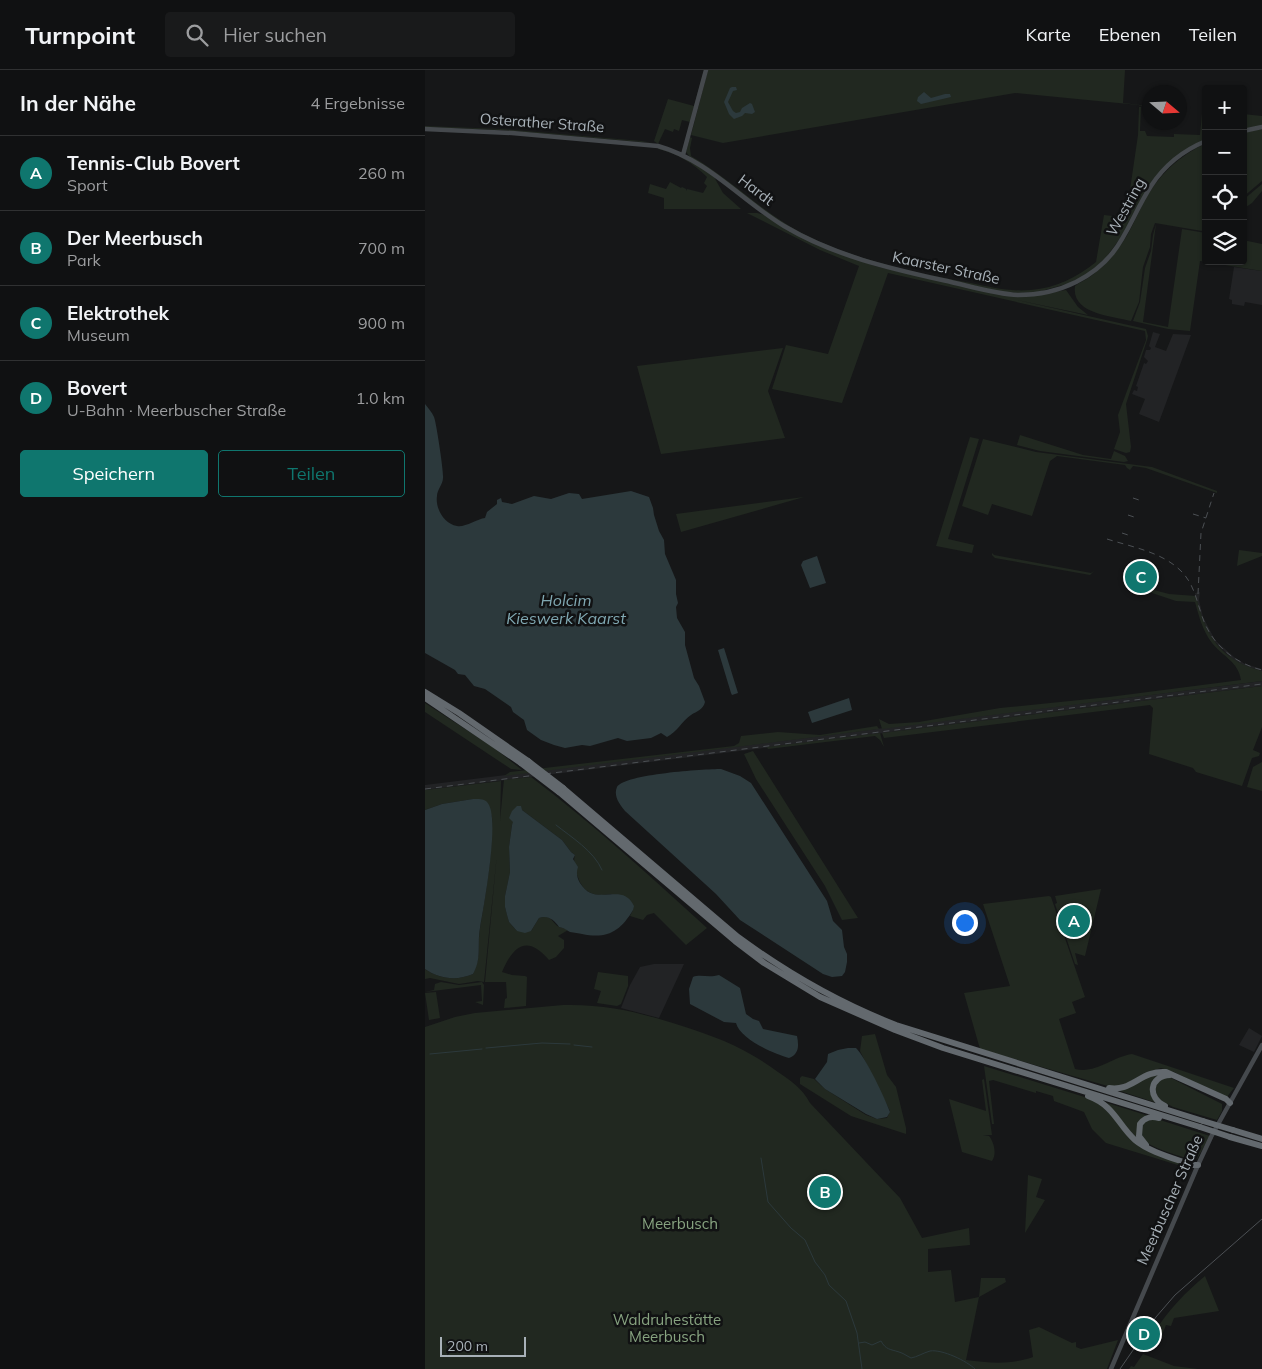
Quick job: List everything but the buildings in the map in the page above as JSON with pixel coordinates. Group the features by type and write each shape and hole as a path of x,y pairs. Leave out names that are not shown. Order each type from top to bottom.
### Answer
{"highway":[{"path":"425,692 466,717 561,790 738,937 767,959 809,984 859,1010 896,1025 1184,1115 1201,1124"},
{"path":"425,698 524,762"},
{"path":"561,790 735,941 764,963 845,1009 943,1048 1179,1121 1201,1124 1231,1133 1262,1139"},
{"path":"1079,1082 1119,1089 1157,1071 1166,1072 1226,1099 1230,1104"},
{"path":"1184,1115 1179,1110 1160,1104 1153,1096 1154,1083 1161,1076 1169,1075 1175,1077 1222,1102 1230,1104"},
{"path":"1067,1086 1076,1092 1091,1097 1111,1110 1131,1136 1139,1143 1190,1164 1198,1165"},
{"path":"1179,1121 1146,1118 1139,1127 1139,1136 1149,1147 1198,1165"},
{"path":"1231,1133 1262,1146"}],"main road":[{"path":"683,155 706,70"},
{"path":"1247,130 1262,127"},
{"name":"Osterather Straße","path":"425,129 506,132 658,146"},
{"name":"Westring","path":"1069,286 1093,272 1117,248 1129,230 1147,192 1166,167 1185,152 1202,143"},
{"name":"Hardt","path":"658,146 683,155 711,172 775,220 821,245"},
{"name":"Kaarster Straße","path":"821,245 850,257 883,267 1002,293 1033,294 1054,291 1069,286"},
{"name":"Meerbuscher Straße","path":"1111,1369 1198,1165 1262,1045"}],"shaded area":[{"path":"1234,267 1262,271 1262,305 1245,302 1244,306 1232,304 1232,300 1229,299"},
{"path":"1153,332 1160,334 1155,347 1166,351 1173,334 1191,335 1159,422 1139,414 1145,399 1132,394 1134,390 1137,391 1138,387 1136,386 1144,363 1146,364 1148,361 1144,357 1146,350 1151,348 1149,346"},
{"path":"1200,592 1199,600 1203,617 1215,640 1234,657 1245,664 1262,669 1262,671 1245,666 1232,659 1212,639 1199,611 1195,593"},
{"path":"1262,681 1262,686 425,790 425,785"},
{"path":"654,964 684,964 659,1018 621,1008 630,985 640,967"},
{"path":"1249,1028 1262,1036 1254,1052 1239,1045"}],"green space":[{"path":"704,70 684,149 682,150 685,145 690,122 682,120 679,131 674,129 673,132 665,129 658,144 654,141 668,99 694,106"},
{"path":"708,70 1125,70 1123,103 1142,105 1015,93 723,143 691,135"},
{"path":"1139,107 1141,107 1140,131 1145,131 1147,136 1174,137 1174,134 1200,135 1202,113 1202,142 1160,172 1127,229 1105,259 1087,274 1070,283 1038,292 1002,292 914,271 993,288 1016,290 1049,287 1074,277 1096,262 1104,215 1130,218 1126,217 1138,135"},
{"path":"1247,114 1262,116 1262,126 1247,128"},
{"path":"425,126 501,129 653,143 501,130"},
{"path":"1262,129 1262,181 1247,194 1247,175 1247,131"},
{"path":"690,137 692,138 691,156 719,174 758,205 800,232 862,258 883,264 865,260 813,240 775,219 711,170 689,156 686,152"},
{"path":"1202,145 1202,231 1155,223 1143,267 1139,302 1131,321 1094,312 1079,303 1075,295 1075,286 1107,262 1127,236 1156,183 1178,160"},
{"path":"658,148 680,155 713,175 723,193 741,209 664,209 664,198 648,193 650,184 666,189 670,182 686,189 686,191 687,189 703,193 707,186 704,183 707,177 685,160"},
{"path":"1262,184 1262,191 1247,206 1247,197"},
{"path":"747,213 765,215 820,246 875,266 992,293 1028,296 1066,290 1078,307 1088,315 1008,298 1146,329 1147,340 1126,404 1130,452 1126,453 1114,449 1120,432 1118,415 1146,340 1145,331 888,273 842,403 772,389 786,345 828,354 859,266 820,250"},
{"path":"1156,224 1143,322 1168,327 1182,229 1202,232 1202,261 1200,261 1190,331 1168,329 1133,321 1140,302 1145,268 1151,251"},
{"path":"1247,241 1262,244 1262,271 1225,265 1247,265"},
{"path":"783,348 768,391 785,438 661,454 637,366"},
{"path":"1020,435 1083,455 1111,459 1114,451 1125,456 1128,461 1040,451 1017,445"},
{"path":"970,437 979,439 948,539 974,545 972,553 936,546"},
{"path":"983,439 1036,452 1152,467 1217,491 1217,493 1146,468 1133,466 1130,470 1125,465 1057,456 1050,461 1032,516 992,504 988,515 962,506"},
{"path":"804,497 681,532 676,514"},
{"path":"1239,550 1262,553 1262,556 1237,566"},
{"path":"992,553 994,555 1091,573 1094,571 1090,575 995,558"},
{"path":"1139,586 1169,594 1196,596 1205,623 1217,644 1235,660 1262,671 1262,681 882,729 879,719 889,724 919,722 1000,708 1109,697 1241,680 1237,668 1216,648 1209,638 1195,602 1176,601 1140,589"},
{"path":"1262,686 1262,727 1253,750 1260,753 1259,756 1252,758 1242,786 1196,772 1193,768 1149,754 1153,708 1150,705 884,738 882,733"},
{"path":"425,703 493,747 522,770 511,769 425,712"},
{"path":"877,726 879,729 504,776 510,772 734,746 739,743 741,736 778,732 820,735"},
{"path":"880,733 884,747 875,736 768,749 767,747"},
{"path":"753,751 858,918 842,920 825,886 756,779 744,754"},
{"path":"1262,762 1262,791 1247,787 1253,767"},
{"path":"531,777 598,831 707,928 686,945 654,913 647,915 643,920 630,916 633,910 611,894 592,894 584,888 578,878 574,863 575,855 562,840 522,810 512,820 514,822 509,847 510,872 505,896 505,907 509,922 517,931 531,931 539,918 546,917 559,927 568,930 558,936 564,940 564,948 556,957 549,960 534,947 527,946 521,946 511,956 502,972 527,977 526,1006 504,1008 505,999 507,998 506,982 485,982 504,780"},
{"path":"501,781 500,824 484,982 459,984 430,978 425,979 425,969 442,977 461,978 473,974 476,967 489,872 492,816 473,799 442,804 425,810 425,790"},
{"path":"1101,889 1085,956 1075,953 1078,965 1075,964 1055,904 1057,903 1055,896"},
{"path":"1051,897 1085,997 1072,1002 1076,1013 1059,1019 1075,1069 1090,1069 1132,1054 1234,1088 1226,1098 1174,1072 1161,1068 1148,1072 1130,1083 1111,1087 980,1049 964,993 1010,986 983,904"},
{"path":"598,972 628,976 628,986 621,1004 617,1006 597,1003 601,991 594,989"},
{"path":"441,982 459,985 482,982 484,985 483,1005 475,1002 482,1001 481,985 425,992 434,990 435,984"},
{"path":"436,992 440,1018 429,1020 425,993"},
{"name":"Meerbusch","path":"563,1005 608,1007 664,1020 719,1039 766,1063 800,1089 810,1103 900,1198 922,1238 969,1228 970,1245 928,1249 928,1272 951,1270 955,1302 979,1297 966,1360 1008,1362 1033,1357 1029,1330 1039,1327 1072,1343 1076,1342 1076,1347 1081,1349 1118,1340 1107,1369 425,1369 425,1027 455,1017 475,1013"},
{"path":"875,1034 887,1075 896,1087 906,1134 851,1116 800,1084 802,1076 814,1079 825,1089 866,1115 877,1119 887,1118 890,1111 860,1051 862,1036"},
{"path":"984,1066 1091,1099 1102,1105 1129,1136 1190,1167 1188,1177 1185,1169 1181,1166 1106,1143 1092,1129 1084,1112 1054,1101 1053,1096 993,1080 989,1081 994,1124 992,1124"},
{"path":"1163,1072 1155,1080 1157,1103 1117,1090 1143,1078"},
{"path":"1169,1077 1222,1104 1222,1111 1217,1120 1173,1107 1158,1099 1155,1088 1159,1080"},
{"path":"984,1079 992,1135 983,1135 989,1136 992,1141 995,1152 992,1161 962,1152 949,1099 986,1111 982,1080"},
{"path":"1101,1101 1149,1116 1142,1119 1140,1141"},
{"path":"1157,1119 1210,1136 1197,1159 1170,1153 1154,1147 1145,1141 1140,1130 1145,1121"},
{"path":"1028,1175 1042,1179 1036,1197 1045,1200 1025,1233"},
{"path":"1205,1276 1219,1311 1174,1318 1171,1326 1166,1325 1162,1335 1167,1338 1157,1333 1156,1330 1172,1308"},
{"path":"981,1278 1005,1278 1006,1282 979,1297"},
{"path":"1143,1354 1174,1366 1198,1369 1129,1369 1131,1366 1134,1367"}],"water":[{"path":"732,87 736,87 737,90 733,91 728,102 733,111 736,113 740,112 742,108 750,103 755,112 752,114 745,113 734,119 729,114 724,102"},
{"path":"924,92 931,98 945,94 950,94 951,97 921,104 917,101 918,97"},
{"name":"Holcim Kieswerk Kaarst","path":"425,404 434,417 440,447 443,480 437,494 437,505 444,519 452,525 463,526 485,518 487,512 501,498 502,502 512,504 534,496 551,499 569,493 579,494 582,499 631,491 649,497 659,531 664,540 665,554 676,580 677,618 685,632 685,645 694,678 705,702 701,709 688,717 671,735 667,737 661,733 651,738 627,741 618,738 590,746 582,745 565,748 554,745 541,740 527,730 524,720 513,712 511,707 485,689 474,686 465,675 458,674 455,670 425,653"},
{"path":"817,556 826,583 810,588 801,565 803,561"},
{"path":"724,648 738,693 732,695 718,650"},
{"path":"849,698 852,710 812,723 808,712"},
{"path":"721,769 740,776 751,783 827,901 833,921 842,930 844,947 847,954 845,972 842,976 832,977 823,974 740,920 716,894 625,811 616,797 617,787 623,782 634,779 666,773"},
{"path":"473,799 486,801 492,815 492,846 479,934 478,957 473,974 461,978 448,978 436,975 425,969 425,810 442,804"},
{"path":"517,806 521,806 522,810 562,840 575,855 573,859 578,867 578,877 586,890 593,894 623,895 629,899 634,906 633,910 618,929 599,935 582,934 570,932 559,927 551,919 542,917 539,918 531,931 525,933 517,931 509,922 505,907 505,896 510,872 509,847 513,822 509,818"},
{"path":"719,975 740,988 746,1014 759,1021 763,1029 797,1036 798,1046 795,1054 789,1058 775,1053 744,1035 736,1023 724,1022 690,1004 689,989 693,977"},
{"path":"848,1048 856,1048 870,1069 890,1112 887,1117 877,1119 866,1114 825,1089 815,1079 827,1062 828,1054"}],"waterway":[{"path":"556,825 588,851 602,870"},
{"path":"486,1048 542,1043 570,1044"},
{"path":"574,1045 592,1047"},
{"path":"430,1054 482,1049"},
{"path":"761,1158 768,1202 791,1228 805,1240 815,1262 825,1275 829,1285 846,1301 857,1333 862,1369"},
{"path":"859,1343 865,1342 872,1345 881,1341 887,1348 911,1358 930,1351 941,1352 960,1359 975,1369"}],"tram line":[{"path":"1120,1369 1156,1317 1175,1295 1262,1219"}],"railway":[{"path":"1198,594 1201,533 1214,493"},
{"path":"1133,498 1139,500"},
{"path":"1193,514 1206,518"},
{"path":"1128,515 1134,517"},
{"path":"1122,533 1128,535"},
{"path":"1107,539 1146,551 1173,564 1189,581 1206,626 1218,644 1242,663 1262,670"},
{"path":"425,789 1262,684"}],"place":[{"name":"Elektrothek","path":"1141,577"},
{"name":"Tennis-Club Bovert","path":"1074,921"},
{"name":"Der Meerbusch","path":"825,1192"},
{"name":"Bovert","path":"1144,1334"}],"park label":[{"name":"Waldruhestätte Meerbusch","path":"667,1328"}]}
